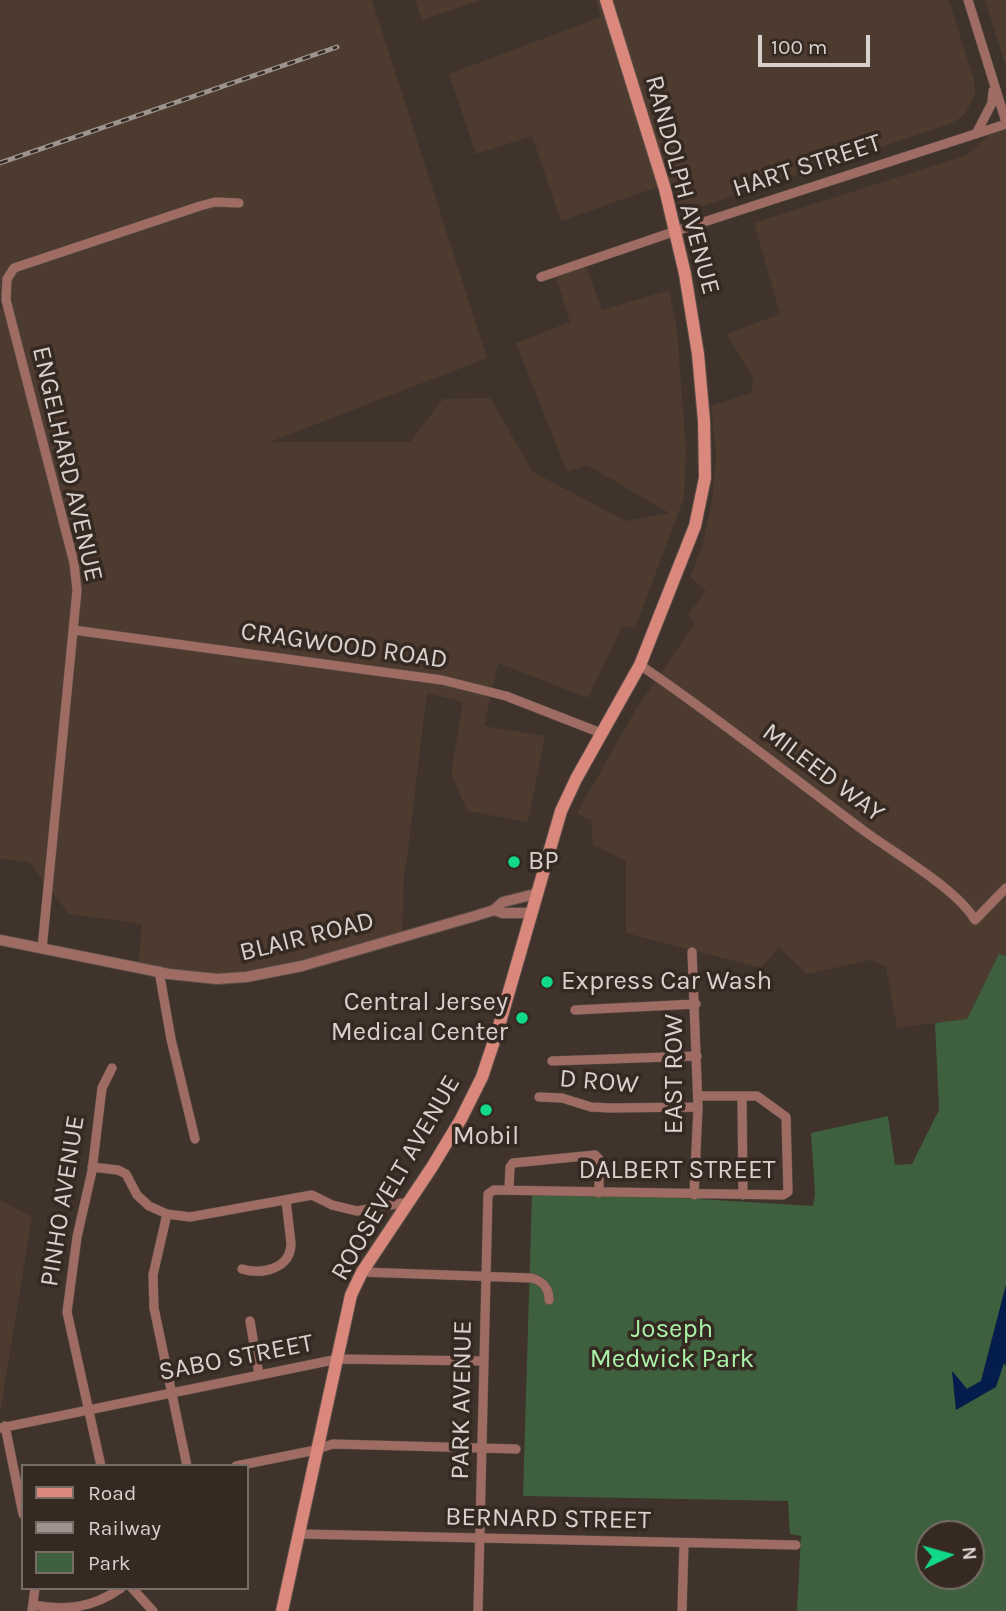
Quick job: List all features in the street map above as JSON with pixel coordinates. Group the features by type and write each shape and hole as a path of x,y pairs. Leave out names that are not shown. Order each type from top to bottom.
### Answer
{"main road":[{"name":"RANDOLPH AVENUE","path":"536,894 561,811 640,665 695,526 705,478 704,418 696,336 676,231 653,147 606,0"},
{"name":"ROOSEVELT AVENUE","path":"282,1611 351,1295 362,1272 461,1119 482,1077 536,894"}],"street":[{"path":"968,0 1006,123"},
{"path":"976,134 992,103 994,83"},
{"name":"HART STREET","path":"541,277 1006,123"},
{"name":"ENGELHARD AVENUE","path":"42,949 77,590 74,563 6,300 7,279 14,268 177,213 215,202 239,203"},
{"name":"CRAGWOOD ROAD","path":"73,630 442,680 506,696 601,733"},
{"name":"MILEED WAY","path":"640,665 947,889 967,907 975,920 1006,888"},
{"name":"BLAIR ROAD","path":"0,940 188,977 217,979 274,973 495,910 503,902 536,894"},
{"path":"495,910 503,913 530,913"},
{"name":"EAST ROW","path":"692,952 698,1096 694,1195"},
{"path":"159,971 171,1039 195,1139"},
{"path":"575,1010 696,1004"},
{"path":"552,1061 697,1056"},
{"name":"PINHO AVENUE","path":"101,1464 67,1304 77,1237 92,1167 102,1088 112,1068"},
{"path":"698,1096 743,1096 743,1195"},
{"name":"DALBERT STREET","path":"491,1191 783,1195 788,1192 786,1117 757,1096 743,1096"},
{"name":"D ROW","path":"539,1097 562,1098 600,1108 698,1107"},
{"path":"509,1190 510,1167 513,1163 595,1154 599,1159 599,1193"},
{"path":"92,1167 118,1170 126,1174 143,1201 167,1214 200,1216 312,1195 332,1205 357,1211 402,1203 407,1205"},
{"name":"PARK AVENUE","path":"478,1611 485,1276 488,1197 491,1191"},
{"path":"242,1269 254,1273 270,1270 287,1258 291,1243 286,1200"},
{"path":"167,1214 153,1275 154,1308 187,1464"},
{"path":"362,1272 539,1280 549,1291 549,1300"},
{"path":"250,1321 259,1374"},
{"name":"SABO STREET","path":"3,1427 338,1359 484,1361"},
{"path":"3,1427 21,1505"},
{"path":"245,1464 333,1444 516,1449"},
{"name":"BERNARD STREET","path":"300,1534 796,1545"},
{"path":"682,1611 684,1543"},
{"path":"36,1590 33,1608 88,1607 118,1590"},
{"path":"134,1590 153,1611"}],"shaded area":[{"path":"0,0 372,0 487,358 270,442 410,442 443,399 490,398 533,472 626,521 669,513 587,465 567,472 516,343 570,322 556,277 586,266 602,310 669,290 677,330 686,450 684,498 635,628 622,626 588,698 498,663 484,726 545,736 528,822 467,811 451,772 463,702 427,693 404,871 402,938 231,979 138,967 142,924 69,914 29,862 0,859 0,309 5,309 0,296"},
{"path":"415,0 481,0 422,20"},
{"path":"596,0 949,0 974,80 975,95 965,114 953,123 682,213 672,182 561,221 532,136 476,154 449,74 601,17"},
{"path":"985,0 1006,0 1006,67"},
{"path":"1006,108 1006,956 999,955 967,1019 897,1028 886,967 871,960 807,974 779,947 761,968 626,933 626,861 593,845 591,820 577,813 635,711 695,623 688,615 706,591 690,577 702,547 712,501 716,456 711,406 751,393 754,380 727,334 780,314 754,223 967,155 998,127"},
{"path":"0,1200 32,1217 0,1413"}],"green space":[{"name":"Joseph Medwick Park","path":"999,954 1006,956 1006,1285 981,1381 967,1389 953,1372 956,1409 1005,1361 1006,1611 797,1611 801,1536 790,1534 788,1501 523,1496 532,1193 599,1193 813,1206 815,1194 811,1133 888,1116 895,1165 912,1164 939,1110 935,1023 967,1019"}],"water":[{"path":"1006,1285 1006,1366 1004,1363 996,1387 956,1410 952,1371 967,1389 981,1381"}],"railway":[{"path":"0,163 337,47"}],"place":[{"name":"BP","path":"514,862"},
{"name":"Express Car Wash","path":"547,982"},
{"name":"Central Jersey Medical Center","path":"522,1018"},
{"name":"Mobil","path":"486,1110"}]}
